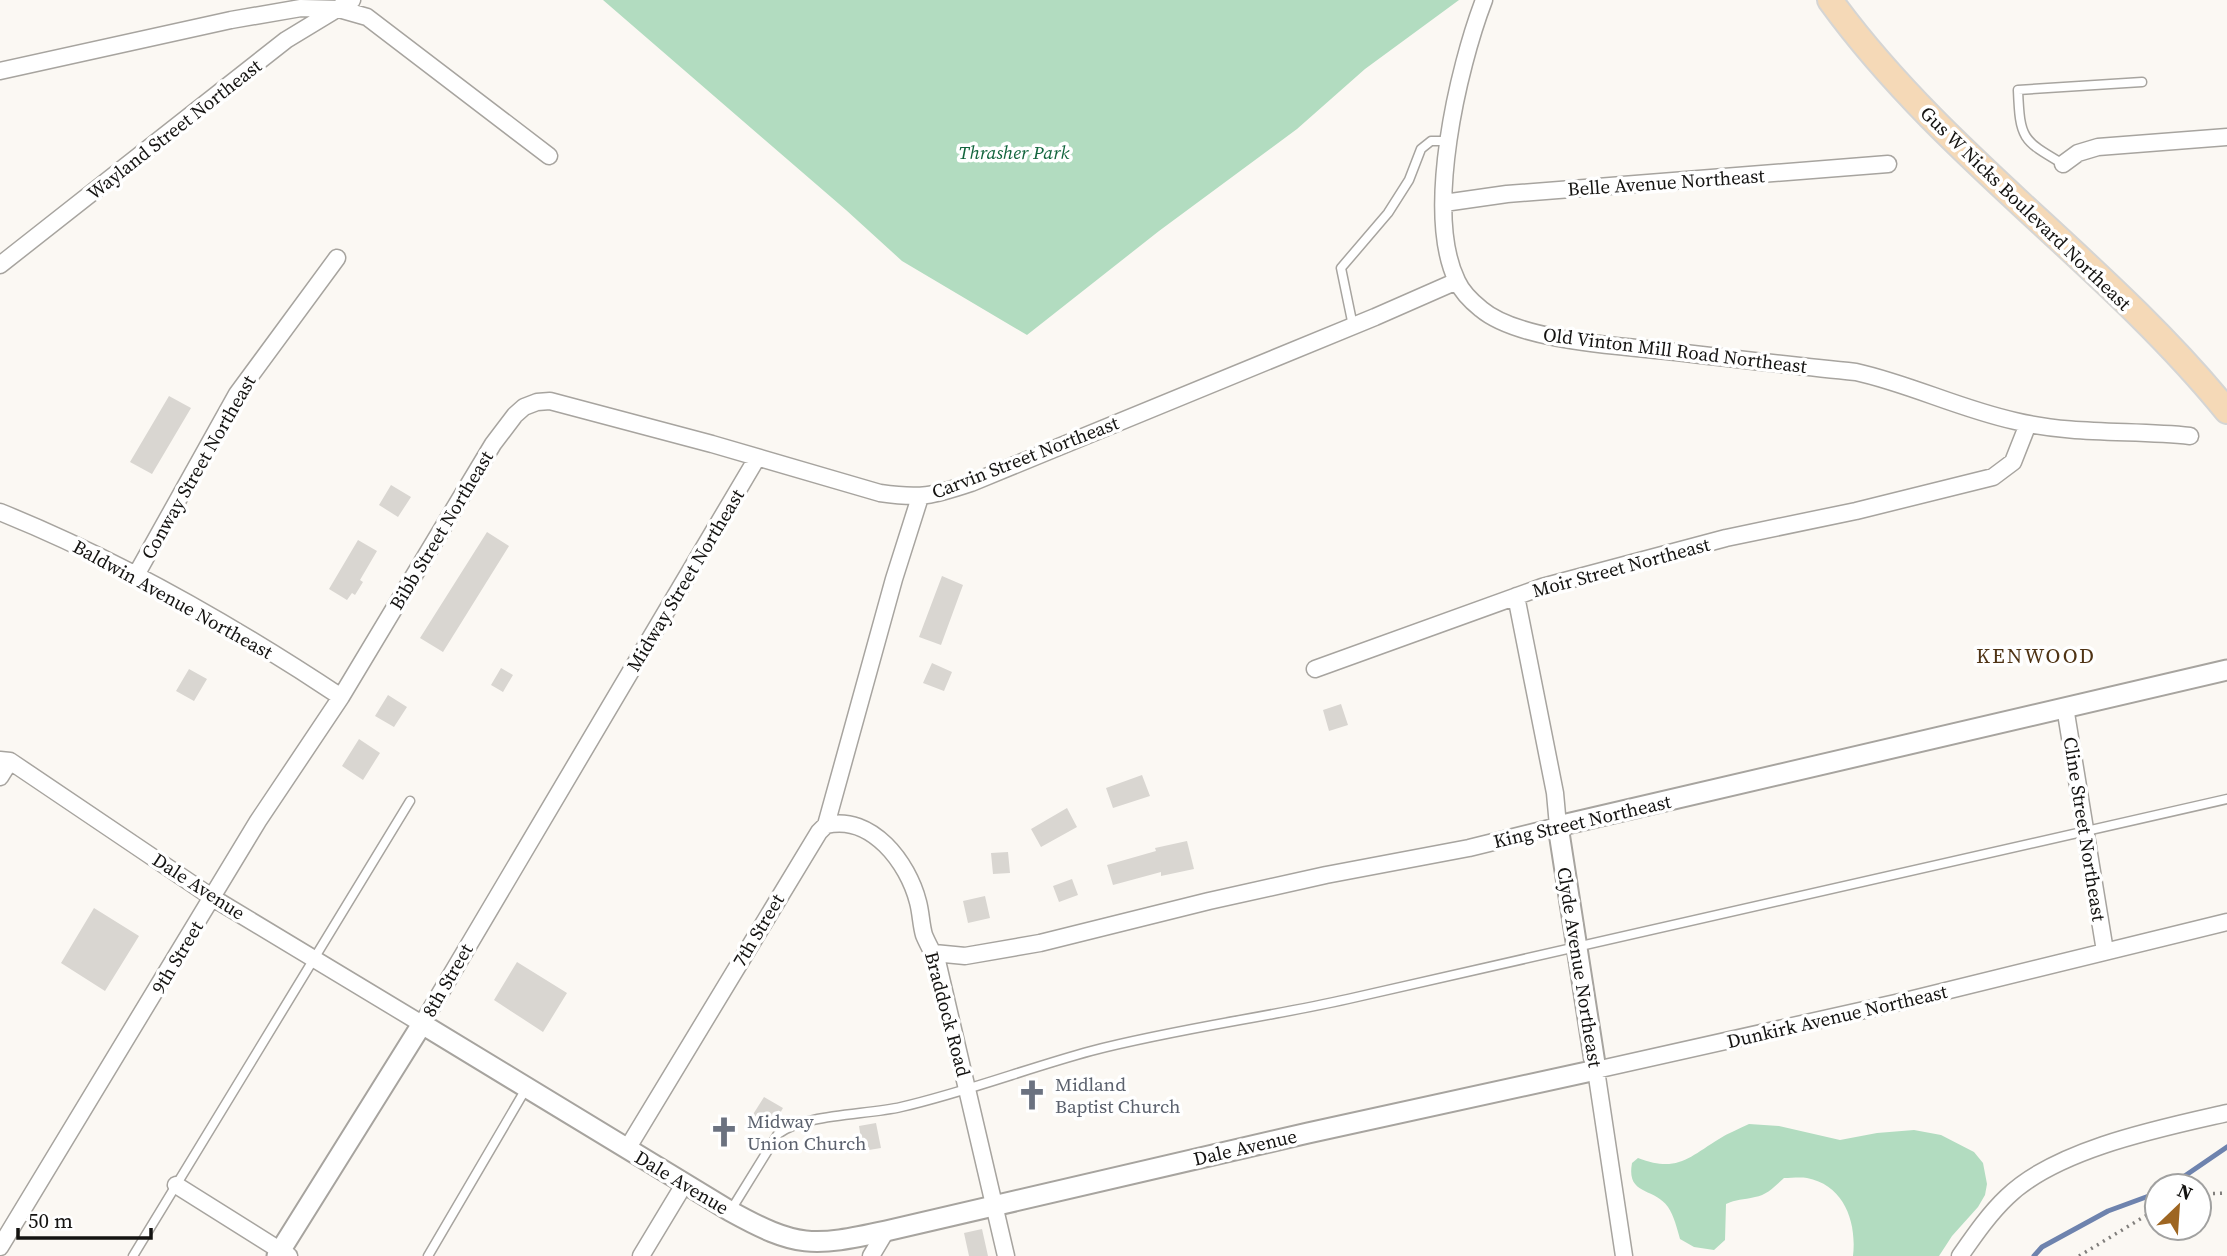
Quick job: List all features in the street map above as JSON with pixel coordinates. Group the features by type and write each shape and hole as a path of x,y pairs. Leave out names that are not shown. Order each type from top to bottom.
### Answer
{"main road":[{"name":"Gus W Nicks Boulevard Northeast","path":"1830,0 1874,55 1927,113 2184,361 2227,411"}],"street":[{"name":"Old Vinton Mill Road Northeast","path":"1484,0 1462,71 1449,141 1444,203 1447,240 1457,281 1467,297 1483,311 1495,318 1547,335 1856,372 2028,424 2067,430 2152,432 2190,436"},
{"path":"0,71 231,20 301,8 346,4 367,17 549,156"},
{"name":"Wayland Street Northeast","path":"0,265 286,40 346,4"},
{"path":"2063,164 2078,153 2098,147 2227,137"},
{"name":"Belle Avenue Northeast","path":"1444,203 1507,194 1888,164"},
{"name":"Conway Street Northeast","path":"136,575 237,394 337,258"},
{"name":"Carvin Street Northeast","path":"537,401 550,401 880,493 932,496 971,483 1457,281"},
{"name":"Bibb Street Northeast","path":"357,668 493,444 515,415 537,401"},
{"name":"Moir Street Northeast","path":"1315,669 1542,587 1658,555 1993,477 2013,463 2028,424"},
{"name":"Midway Street Northeast","path":"613,702 757,458"},
{"name":"7th Street","path":"627,1149 785,886 826,825 919,497"},
{"name":"Baldwin Avenue Northeast","path":"0,512 40,528 136,575 293,665 341,697"},
{"name":"Clyde Avenue Northeast","path":"1516,597 1555,793 1624,1256"},
{"name":"9th Street","path":"0,1247 258,821 341,697 357,668"},
{"name":"King Street Northeast","path":"934,953 965,956 1040,943 1326,875 1469,848 2227,670"},
{"name":"8th Street","path":"282,1254 613,702"},
{"name":"Cline Street Northeast","path":"2065,707 2105,951"},
{"path":"0,777 5,761"},
{"name":"Dale Avenue","path":"5,761 213,898 730,1211 767,1231 789,1239 811,1243 834,1242 1446,1104"},
{"name":"Braddock Road","path":"826,825 853,825 868,831 896,857 918,901 925,936 934,953 968,1088 1006,1256"},
{"name":"Dunkirk Avenue Northeast","path":"1446,1104 1909,1000 2227,922"},
{"path":"1960,1256 2008,1196 2031,1179 2062,1162 2150,1131 2227,1113"},
{"path":"641,1256 685,1183"},
{"path":"176,1185 282,1254"},
{"path":"871,1256 886,1231"}],"lane":[{"path":"2063,164 2033,146 2019,126 2018,90 2141,82"},
{"path":"1353,326 1341,268 1388,213 1409,180 1421,149 1431,141 1449,141"},
{"path":"730,1211 772,1142 788,1126 802,1121 871,1113 968,1088 1091,1051 1348,999 2227,799"},
{"path":"133,1256 410,802"},
{"path":"428,1256 527,1087"}],"path":[{"path":"2079,1256 2143,1217"}],"green space":[{"name":"Thrasher Park","path":"603,0 1459,0 1365,69 1297,129 1159,231 1027,335 902,261"},
{"path":"1749,1124 1779,1126 1840,1140 1914,1130 1941,1135 1974,1152 1983,1163 1987,1184 1985,1195 1939,1256 1853,1256 1853,1230 1839,1197 1820,1182 1807,1178 1784,1178 1763,1194 1726,1204 1725,1240 1714,1250 1694,1247 1680,1239 1668,1207 1633,1181 1632,1163 1638,1158 1663,1164 1682,1161"}],"building":[{"path":"169,396 191,408 152,474 130,462"},
{"path":"391,485 411,497 398,517 379,505"},
{"path":"487,532 509,546 443,652 420,638"},
{"path":"358,540 377,551 360,580 363,582 355,595 352,593 347,600 329,589"},
{"path":"942,576 963,585 941,645 919,637"},
{"path":"932,663 952,672 944,691 923,683"},
{"path":"501,668 513,675 503,692 491,685"},
{"path":"189,669 207,679 194,701 176,691"},
{"path":"388,695 407,707 394,727 375,716"},
{"path":"1341,704 1348,725 1329,731 1323,710"},
{"path":"359,739 380,753 363,780 342,766"},
{"path":"1142,775 1150,796 1113,808 1106,788"},
{"path":"1067,808 1077,827 1041,847 1031,829"},
{"path":"1187,841 1194,869 1161,876 1161,872 1113,885 1107,865 1156,851 1155,848"},
{"path":"1008,852 1010,873 993,874 991,853"},
{"path":"1072,879 1078,895 1059,902 1053,886"},
{"path":"985,896 990,918 968,923 963,901"},
{"path":"94,908 139,936 105,991 61,963"},
{"path":"517,962 567,993 543,1032 494,1000"},
{"path":"764,1097 783,1108 772,1127 752,1116"},
{"path":"876,1123 881,1148 863,1151 859,1126"},
{"path":"982,1229 988,1256 969,1256 964,1233"}],"waterway":[{"path":"2190,1172 2227,1147"},
{"path":"2034,1256 2042,1247 2108,1211 2143,1198"}],"place":[{"name":"Midland Baptist Church","path":"1032,1095"},
{"name":"Midway Union Church","path":"724,1132"}],"district":[{"name":"KENWOOD","path":"2036,656"}]}
